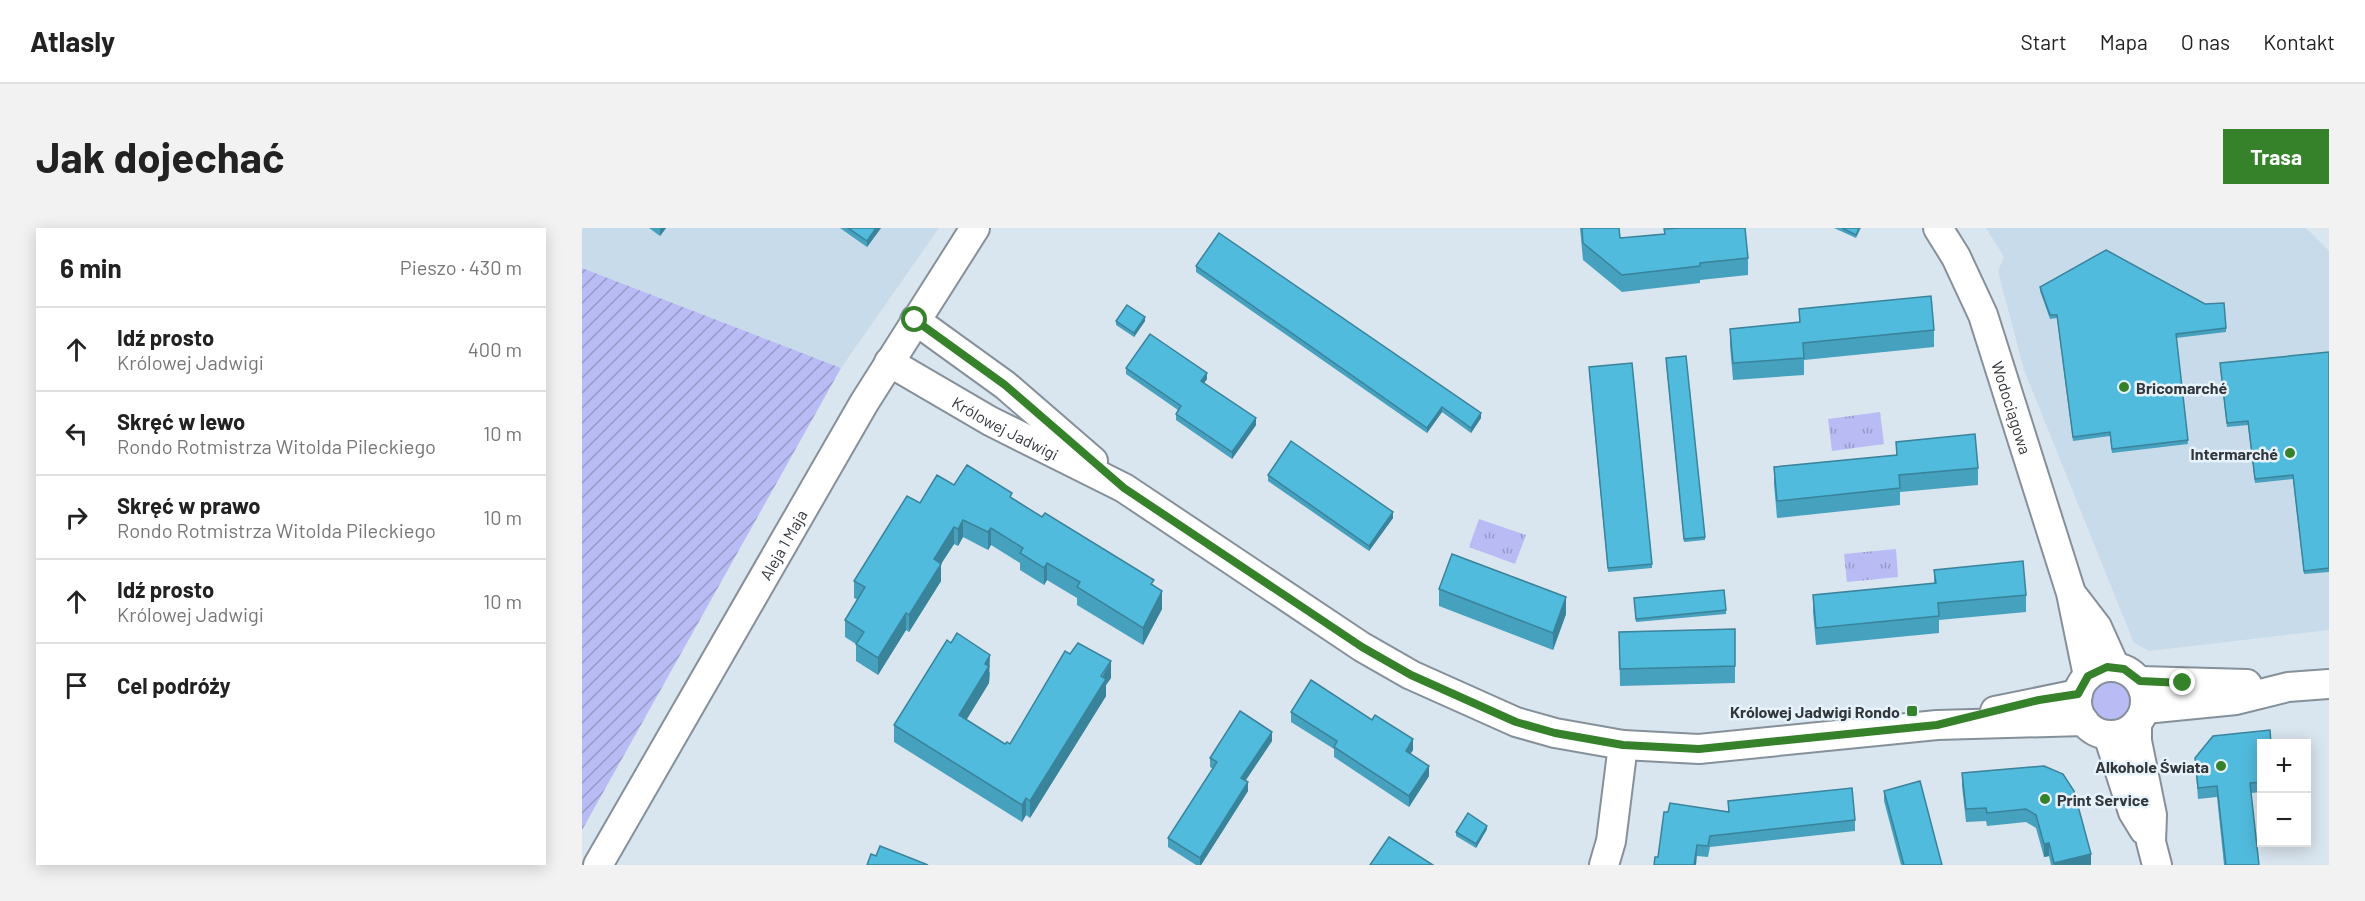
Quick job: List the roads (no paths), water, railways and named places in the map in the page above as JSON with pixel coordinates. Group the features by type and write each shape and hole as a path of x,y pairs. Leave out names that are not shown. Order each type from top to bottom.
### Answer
{"street":[{"name":"Aleja 1 Maja","path":"598,865 889,362 975,228"},
{"name":"Wodociągowa","path":"1938,228 1956,257 1983,315 2071,593 2083,685"},
{"name":"Królowej Jadwigi","path":"915,320 1005,385 1124,488 1362,647 1411,675 1516,722 1555,733 1623,745 1663,749 1722,748 1937,725 2096,728"},
{"name":"Królowej Jadwigi","path":"889,362 990,421 1124,488"},
{"name":"Wodociągowa","path":"2071,593 2097,627 2115,667"},
{"path":"2154,853 2096,728 2077,704 2083,685 2100,669 2115,667 2124,669 2140,681 2288,687 2329,684"},
{"path":"2140,681 2146,699 2137,741 2152,815 2154,853"},
{"name":"Królowej Jadwigi","path":"1937,725 2039,700 2083,685"},
{"path":"2096,728 2129,730 2141,716 2236,700 2288,687"},
{"path":"1604,865 1611,841 1623,745"}],"place":[{"name":"Bricomarché","path":"2124,387"},
{"name":"Intermarché","path":"2290,453"},
{"name":"Królowej Jadwigi Rondo","path":"1912,711"},
{"name":"Alkohole Świata","path":"2221,766"},
{"name":"Print Service","path":"2045,799"}]}
